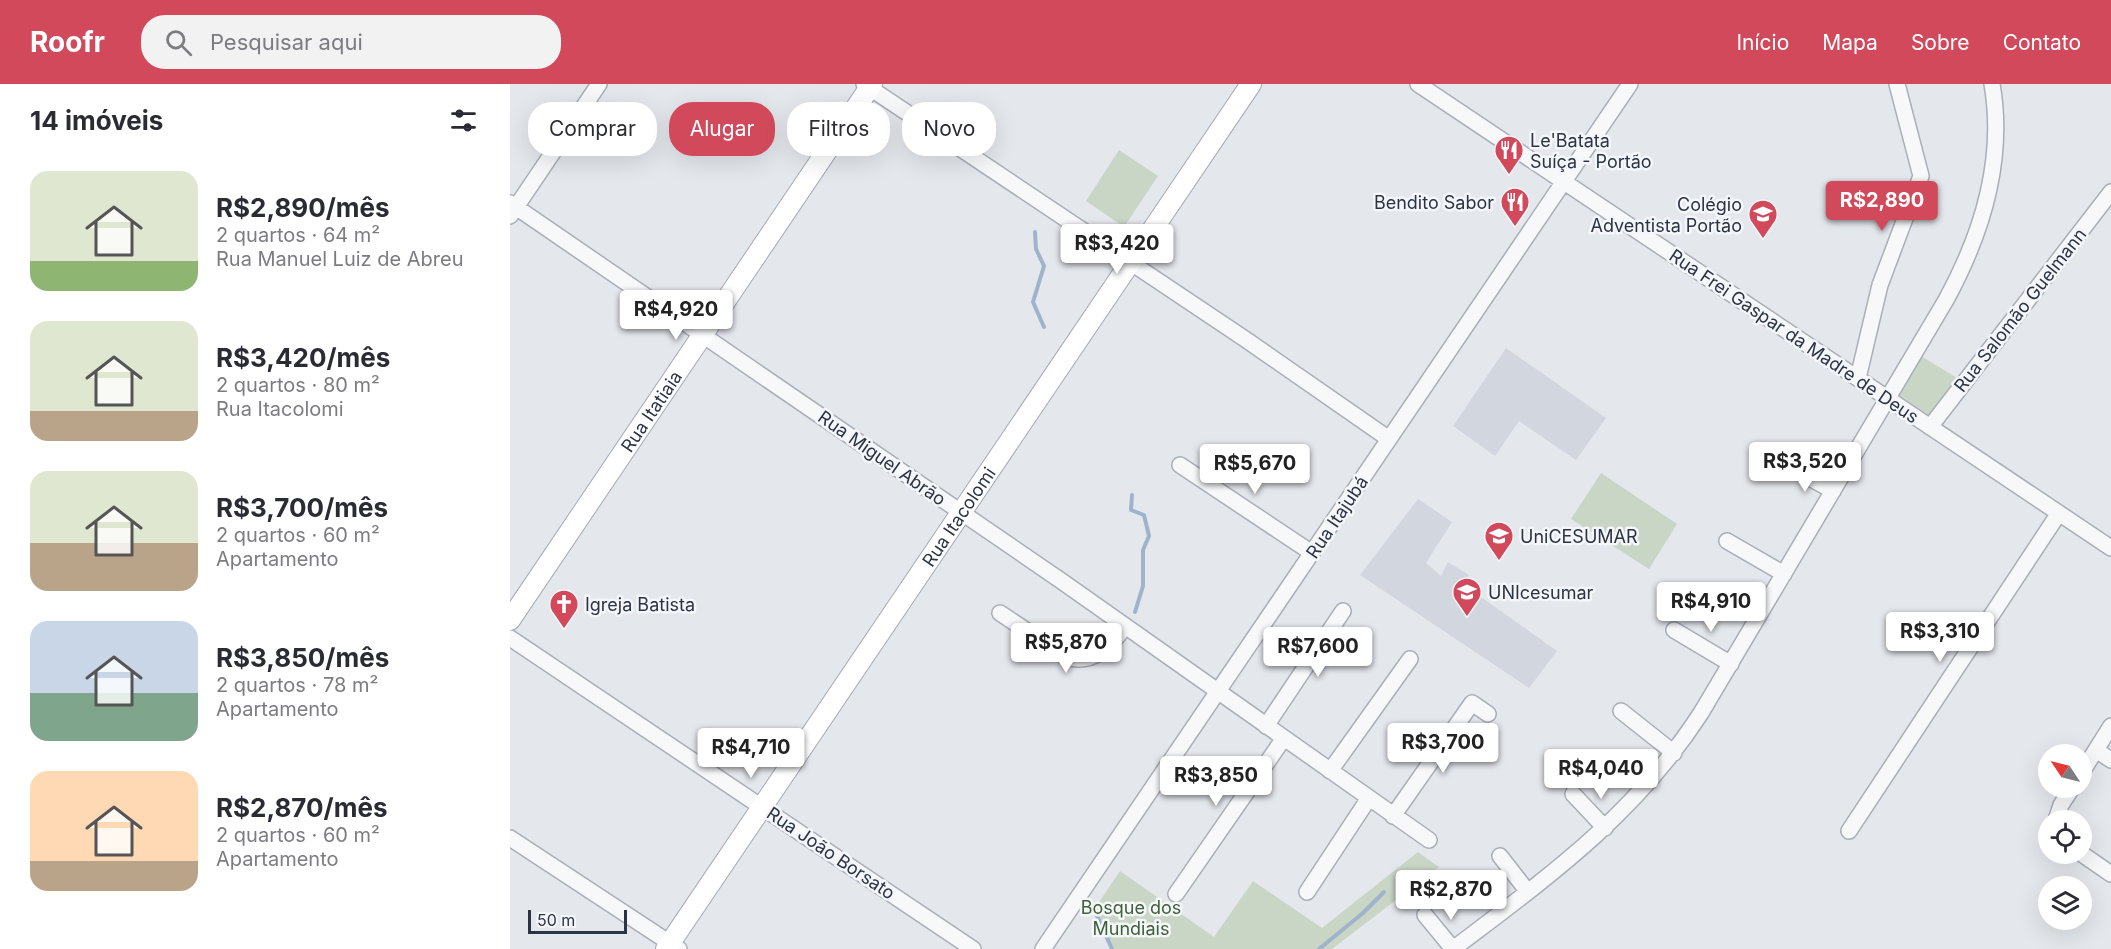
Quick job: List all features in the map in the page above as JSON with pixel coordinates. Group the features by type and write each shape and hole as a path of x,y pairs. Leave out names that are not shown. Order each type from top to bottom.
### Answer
{"main road":[{"name":"Rua Itacolomi","path":"672,947 762,807 1251,84"},
{"name":"Rua Itatiaia","path":"510,620 869,85"}],"street":[{"path":"512,209 599,84"},
{"name":"Rua Frei Gaspar da Madre de Deus","path":"1418,84 2111,548"},
{"name":"Rua Itajubá","path":"1043,949 1630,84"},
{"path":"1858,378 1880,285 1921,176 1897,84"},
{"path":"869,85 1389,439"},
{"path":"1425,915 1453,949 1528,892 1605,828 1646,788 1674,753 1731,664 1958,279 1977,234 1992,173 1997,88"},
{"name":"Rua Salomão Guelmann","path":"1930,427 2111,192"},
{"name":"Rua Miguel Abrão","path":"512,209 703,335 1125,626 1429,840"},
{"path":"1180,465 1312,553"},
{"path":"1792,468 1833,490"},
{"path":"1849,831 2059,513"},
{"path":"1727,541 1784,574"},
{"path":"1266,726 1343,611"},
{"path":"1000,613 1066,657 1075,660 1095,657 1116,640 1125,626"},
{"path":"1674,630 1731,664"},
{"name":"Rua João Borsato","path":"510,639 973,949"},
{"path":"1330,771 1410,659"},
{"path":"1393,816 1472,703 1488,714"},
{"path":"1621,711 1674,753"},
{"path":"2092,756 2111,726"},
{"path":"1176,894 1284,738"},
{"path":"2096,750 2111,760"},
{"path":"1573,794 1605,828"},
{"path":"1307,892 1369,798"},
{"path":"510,838 672,947"},
{"path":"1500,856 1528,892"},
{"path":"2092,861 2111,874"}],"shaded area":[{"path":"1506,348 1606,418 1576,460 1519,421 1495,456 1453,426"},
{"name":"UNIcesumar","path":"1418,499 1452,522 1426,563 1441,576 1448,562 1469,575 1464,585 1557,651 1529,688 1360,575"}],"green space":[{"path":"1119,150 1158,176 1124,227 1086,201"},
{"path":"1921,356 1957,378 1929,415 1899,395"},
{"path":"1601,473 1677,524 1649,569 1571,519"},
{"name":"Bosque dos Mundiais","path":"1418,852 1439,867 1332,949 1112,949 1093,911 1120,871 1214,937 1253,881 1322,928"}],"waterway":[{"path":"1035,232 1036,249 1044,266 1033,302 1044,327"},
{"path":"1132,495 1131,510 1144,515 1149,536 1143,550 1143,586 1135,612"},
{"path":"1319,949 1363,913 1384,892"},
{"path":"1093,907 1112,949"}],"place":[{"name":"Le'Batata Suíça - Portão","path":"1509,176"},
{"name":"Bendito Sabor","path":"1515,228"},
{"name":"Colégio Adventista Portão","path":"1763,240"},
{"name":"UniCESUMAR","path":"1499,562"},
{"name":"UNIcesumar","path":"1467,618"},
{"name":"Igreja Batista","path":"564,630"}]}
